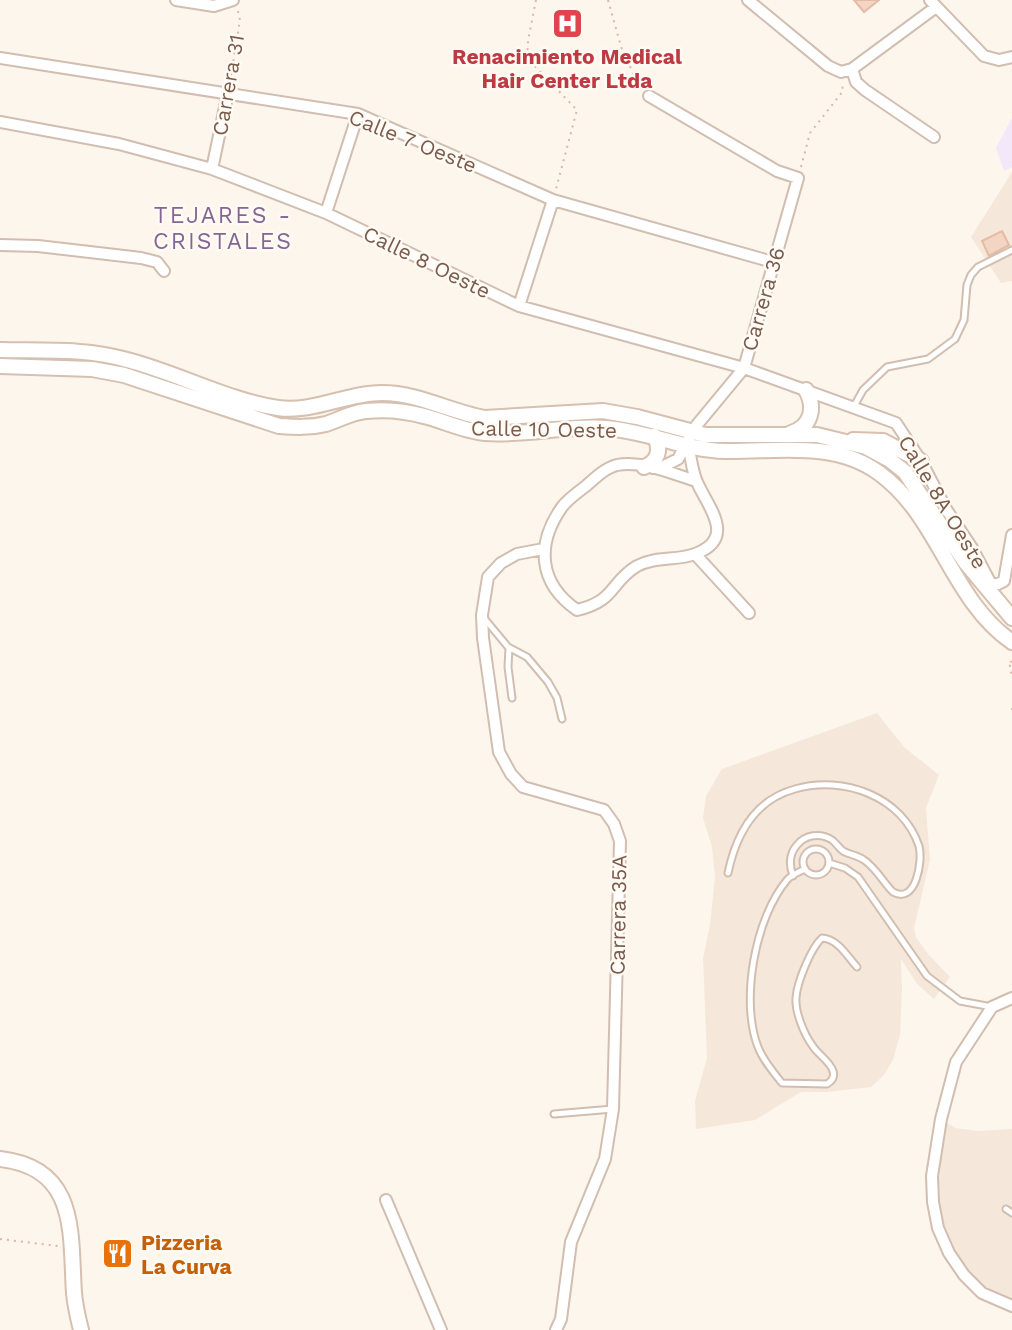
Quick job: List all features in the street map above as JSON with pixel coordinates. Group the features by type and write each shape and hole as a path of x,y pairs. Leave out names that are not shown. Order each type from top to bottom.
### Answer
{"main road":[{"name":"Calle 10 Oeste","path":"0,350 93,353 127,359 252,403 280,409 300,409 341,398 384,393 404,395 485,418 603,411 646,419 725,451 788,448 843,456 869,467 894,485 913,506 973,604 997,632 1012,642"},
{"name":"Calle 10 Oeste","path":"0,366 92,369 124,375 279,426 301,428 327,424 365,411 402,411 484,433 604,428 654,436 691,438 789,434 817,435 846,441 877,452 905,472 966,563 1012,618"},
{"path":"789,434 798,431 810,417 812,408 806,390"},
{"path":"644,467 657,457 659,446 654,436"},
{"path":"846,441 883,441 921,461"},
{"path":"0,1159 31,1167 47,1178 61,1196 72,1229 74,1295 81,1330"}],"street":[{"name":"Carrera 31","path":"176,0 214,6 235,5"},
{"path":"748,0 828,66 847,70 864,90 934,137"},
{"path":"847,70 933,4 984,56 999,60 1012,57"},
{"name":"Calle 7 Oeste","path":"0,58 358,114 553,200 774,262"},
{"name":"Carrera 31","path":"212,169 228,93"},
{"path":"649,96 777,171 798,178"},
{"path":"326,213 358,114"},
{"name":"Calle 8 Oeste","path":"0,122 119,144 212,169 326,213 519,306 744,368 853,408"},
{"name":"Carrera 36","path":"644,467 662,467 678,459 696,426 744,368 798,178"},
{"path":"519,306 553,200"},
{"path":"0,245 38,246 141,258 157,262 164,271"},
{"name":"Calle 8A Oeste","path":"853,408 896,423 921,461 991,584 1004,581 1012,536"},
{"path":"691,438 696,481 718,523 711,544 695,554 637,566 598,604 577,610 564,600 548,575 543,549 563,505 605,470 616,465 644,467 696,481"},
{"name":"Carrera 35A","path":"543,549 517,554 500,563 488,577 482,615 483,638 499,752 511,774 523,787 604,810 614,824 620,841 613,1109 605,1159 571,1242 561,1320 556,1330"},
{"path":"695,554 749,613"},
{"path":"1012,998 992,1007 956,1062 941,1119 932,1175 938,1228 949,1253 964,1275 982,1293 1012,1306"},
{"path":"386,1200 441,1330"}],"lane":[{"path":"853,408 863,390 887,367 928,359 955,339 964,320 967,285 971,275 978,267 1012,250"},
{"path":"482,615 509,648 527,657 548,682 557,698 562,719"},
{"path":"509,648 508,667 512,698"},
{"path":"728,873 733,848 756,812 777,795 815,784 853,786 883,802 903,817 919,848 920,867 914,887 898,895 871,866 854,854 841,850 825,836 811,836 798,842 790,862 793,876"},
{"path":"823,850 829,863 827,870 820,875 813,875 805,869 804,857 809,851 823,850"},
{"path":"829,863 836,864 858,877 927,976 960,1001 992,1007"},
{"path":"805,869 788,879 771,907 758,938 751,991 751,1017 758,1046 769,1067 782,1083 827,1084 834,1073 811,1045 796,1000 815,945 822,938 834,941 857,967"},
{"path":"554,1114 613,1109"}],"path":[{"path":"536,0 527,58 577,110 553,200"},
{"path":"608,0 622,50 639,86 649,96"},
{"name":"Carrera 31","path":"228,93 240,20 235,5"},
{"path":"798,178 810,133 843,91 847,70"},
{"path":"1012,662 1009,661 1012,678"},
{"path":"1012,708 1012,713"},
{"path":"0,1239 73,1248"}],"shaded area":[{"path":"1012,118 1012,167 1004,171 996,148"},
{"path":"1012,172 1012,281 1001,283 971,237"},
{"path":"877,713 904,747 939,775 926,808 930,860 914,928 916,937 928,954 950,977 934,999 917,984 901,959 900,1035 893,1060 884,1075 871,1087 801,1092 755,1120 696,1129 695,1101 707,1058 703,958 715,877 712,847 703,818 706,796 722,769"},
{"path":"941,1119 955,1128 978,1131 1012,1129 1012,1306 982,1293 964,1275 933,1202"}],"building":[{"path":"854,0 879,0 864,12"},
{"path":"1002,231 1009,245 989,256 982,241"}],"place":[{"name":"Renacimiento Medical Hair Center Ltda","path":"567,24"},
{"name":"Pizzeria La Curva","path":"118,1254"}],"district":[{"name":"TEJARES - CRISTALES","path":"223,228"}]}
